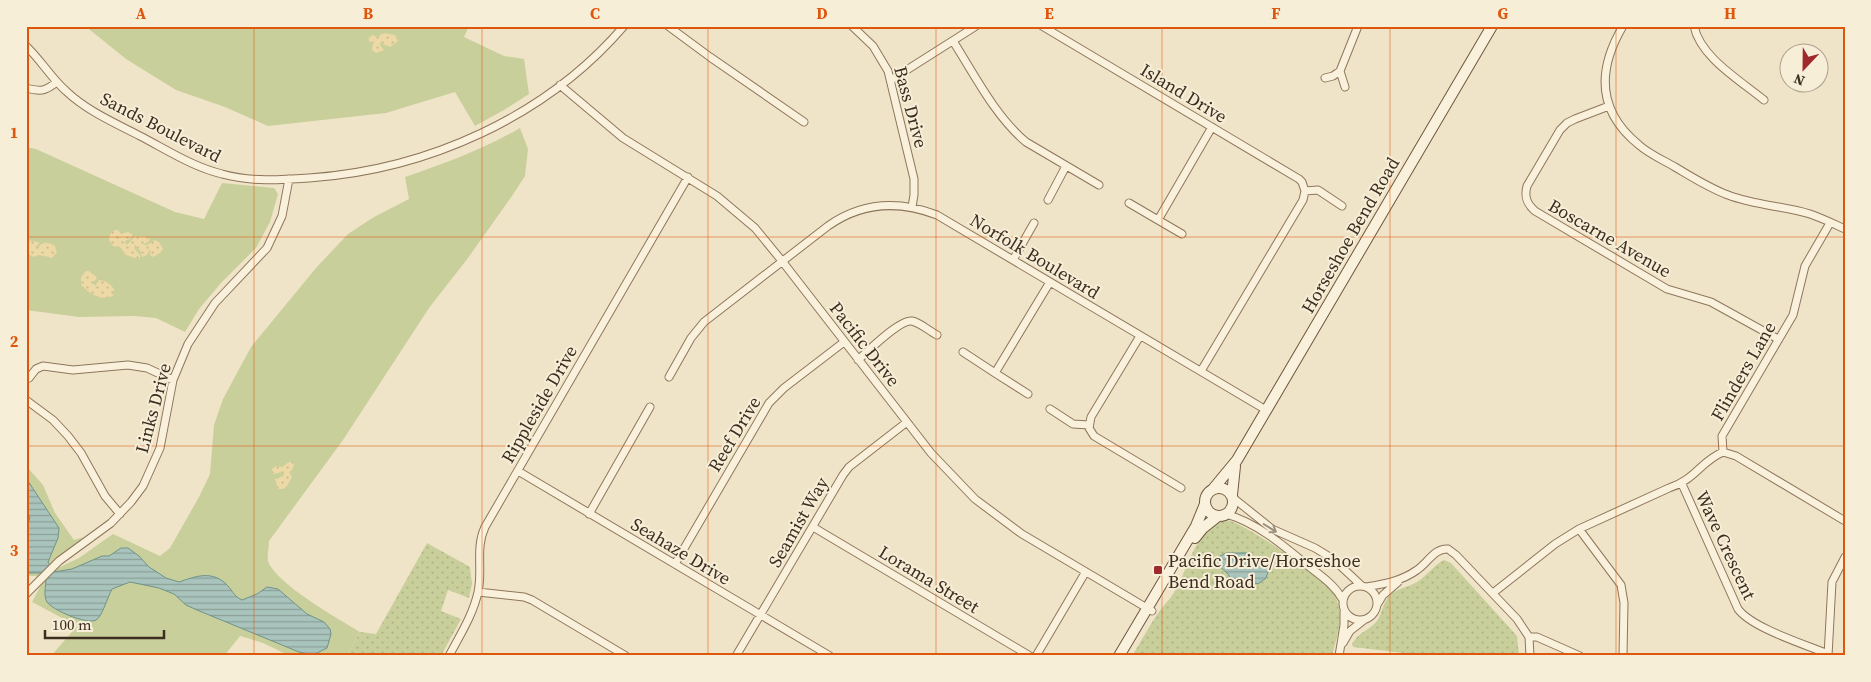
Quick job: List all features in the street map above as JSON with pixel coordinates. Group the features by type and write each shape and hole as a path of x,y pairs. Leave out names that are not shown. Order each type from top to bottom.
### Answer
{"street":[{"name":"Sands Boulevard","path":"26,46 57,82 76,99 104,117 203,168 223,175 247,179 290,180 328,177 374,170 429,154 496,126 560,86 589,61 624,26"},
{"path":"668,26 703,53 804,122"},
{"name":"Bass Drive","path":"852,26 873,46 888,71 891,80 914,180 912,207"},
{"path":"891,80 976,26"},
{"name":"Island Drive","path":"1042,26 1299,179 1305,191"},
{"path":"1326,78 1333,76 1340,70 1358,26"},
{"name":"Horseshoe Bend Road","path":"1213,489 1237,460 1492,26"},
{"path":"1622,26 1609,52 1605,79 1609,106 1617,122 1639,146 1729,196 1810,214 1845,229"},
{"path":"1694,26 1699,40 1711,57 1764,100"},
{"path":"953,41 1010,127 1026,142 1099,185"},
{"path":"1340,70 1345,87"},
{"path":"26,88 41,91 47,90 57,82"},
{"name":"Pacific Drive","path":"560,86 623,138 717,196 755,228 907,422 946,470 975,499 1022,534 1150,610"},
{"name":"Boscarne Avenue","path":"1609,106 1575,119 1560,130 1527,186 1525,192 1529,206 1667,289 1711,302 1778,339"},
{"path":"1158,220 1212,127"},
{"path":"1048,200 1066,166"},
{"name":"Rippleside Drive","path":"449,656 470,616 478,592 480,541 485,527 688,177"},
{"name":"Links Drive","path":"26,594 59,561 120,514 144,486 164,429 173,380 188,344 205,316 224,292 261,256 271,241 282,216 290,180"},
{"path":"1202,371 1303,200 1305,191 1318,190 1342,206"},
{"path":"1129,203 1182,234"},
{"name":"Norfolk Boulevard","path":"668,376 696,330 828,226 849,213 883,206 912,207 937,215 1266,410"},
{"name":"Flinders Lane","path":"1723,452 1722,436 1796,306 1806,266 1830,222"},
{"path":"1013,260 1034,223"},
{"path":"995,373 1050,282"},
{"path":"858,360 896,327 906,321 913,321 937,335"},
{"path":"1140,336 1091,417 1089,425 1094,436 1181,488"},
{"name":"Reef Drive","path":"674,564 770,403 784,388 844,342"},
{"path":"963,352 1028,394"},
{"path":"27,379 36,369 43,366 73,370 128,365 147,368 173,380"},
{"path":"26,400 53,420 68,436 81,453 105,496 120,514"},
{"path":"589,514 650,407"},
{"path":"1050,409 1073,424 1089,425"},
{"name":"Seamist Way","path":"736,656 837,484 849,467 907,422"},
{"path":"1493,593 1554,544 1579,529 1669,488 1682,484 1715,455 1723,452 1736,456 1845,521"},
{"name":"Horseshoe Bend Road","path":"1232,496 1232,477 1237,460"},
{"name":"Seahaze Drive","path":"518,471 830,656"},
{"name":"Wave Crescent","path":"1682,484 1742,616 1828,655"},
{"path":"1126,656 1196,526 1207,495 1213,489 1222,488 1272,529 1315,548 1333,559 1376,596 1377,606"},
{"path":"1119,656 1192,542 1203,528 1232,507 1232,496"},
{"path":"1205,504 1208,511 1252,525 1287,548 1331,584 1343,600"},
{"name":"Lorama Street","path":"812,527 1030,656"},
{"path":"1579,529 1621,585 1624,604 1623,656"},
{"path":"1338,656 1350,631 1373,614 1388,590 1422,566 1438,550 1448,549 1517,619 1529,637 1530,656"},
{"path":"1828,655 1832,582 1845,557"},
{"path":"1036,656 1085,573"},
{"path":"1341,648 1345,619 1344,595 1352,588 1384,584 1402,579"},
{"path":"478,592 532,600 626,656"},
{"path":"1344,610 1355,620 1365,620"},
{"path":"1529,637 1537,637 1580,656"}],"green space":[{"path":"85,26 469,26 464,37 504,56 524,59 529,94 475,126 455,92 386,113 268,126 225,107 176,90 126,59"},
{"path":"520,128 528,149 525,176 468,258 429,308 343,440 269,541 268,561 273,570 283,580 309,600 360,632 347,656 290,656 263,643 240,636 224,656 51,656 77,626 32,602 42,583 36,576 26,576 26,466 43,485 55,513 74,540 83,537 52,565 56,569 79,558 113,534 160,556 170,548 210,474 214,425 223,399 251,347 316,268 348,234 374,217 409,199 405,177 464,156"},
{"path":"26,147 36,149 175,212 204,219 222,183 274,188 278,194 270,222 256,248 221,283 199,309 185,332 156,318 134,316 79,317 26,310"},
{"path":"1226,520 1236,523 1267,541 1302,565 1329,588 1338,603 1340,618 1332,656 1132,656 1153,620 1177,587 1199,542 1206,532"},
{"path":"427,543 470,567 472,584 469,598 448,590 441,611 461,619 441,656 347,656 360,632 376,634"},
{"path":"1444,560 1451,563 1517,636 1519,656 1428,656 1353,647 1352,644 1358,636 1377,621 1389,596 1395,591 1417,582"}],"sand":[{"path":"382,33 395,35 398,41 390,47 380,43 384,50 376,53 372,50 373,43 368,38 373,35 378,38"},
{"path":"118,230 121,234 128,232 133,235 125,241 126,244 135,236 148,237 150,238 149,241 143,245 147,245 155,240 159,242 163,249 153,257 150,255 150,249 147,255 142,257 140,250 136,248 136,244 134,248 140,255 140,258 126,255 120,247 113,246 109,240 110,234"},
{"path":"26,240 39,242 35,247 37,248 43,243 49,243 55,246 57,252 52,258 39,255 34,257 26,253"},
{"path":"86,271 89,271 98,278 93,282 95,286 99,280 109,284 114,289 113,296 99,297 81,285 81,277"},
{"path":"289,462 293,462 294,465 289,472 292,477 287,486 283,489 278,489 275,479 284,474 282,472 273,474 272,469 276,466 282,467"}],"water":[{"path":"26,478 59,528 58,538 48,562 54,572 72,569 102,556 109,556 121,548 128,548 149,567 166,578 179,582 202,576 214,577 225,583 242,600 257,594 267,587 278,589 307,614 324,622 330,629 331,634 327,648 313,655 299,652 186,605 174,594 159,588 130,582 112,589 103,611 96,620 78,619 56,609 46,599 46,579 40,573 26,573 26,531 30,517 26,510"},
{"path":"1226,553 1248,553 1255,564 1269,569 1266,578 1258,584 1249,581 1247,584 1232,582 1228,574 1216,563 1220,556"}],"place":[{"name":"Pacific Drive/Horseshoe Bend Road","path":"1158,570"}]}
